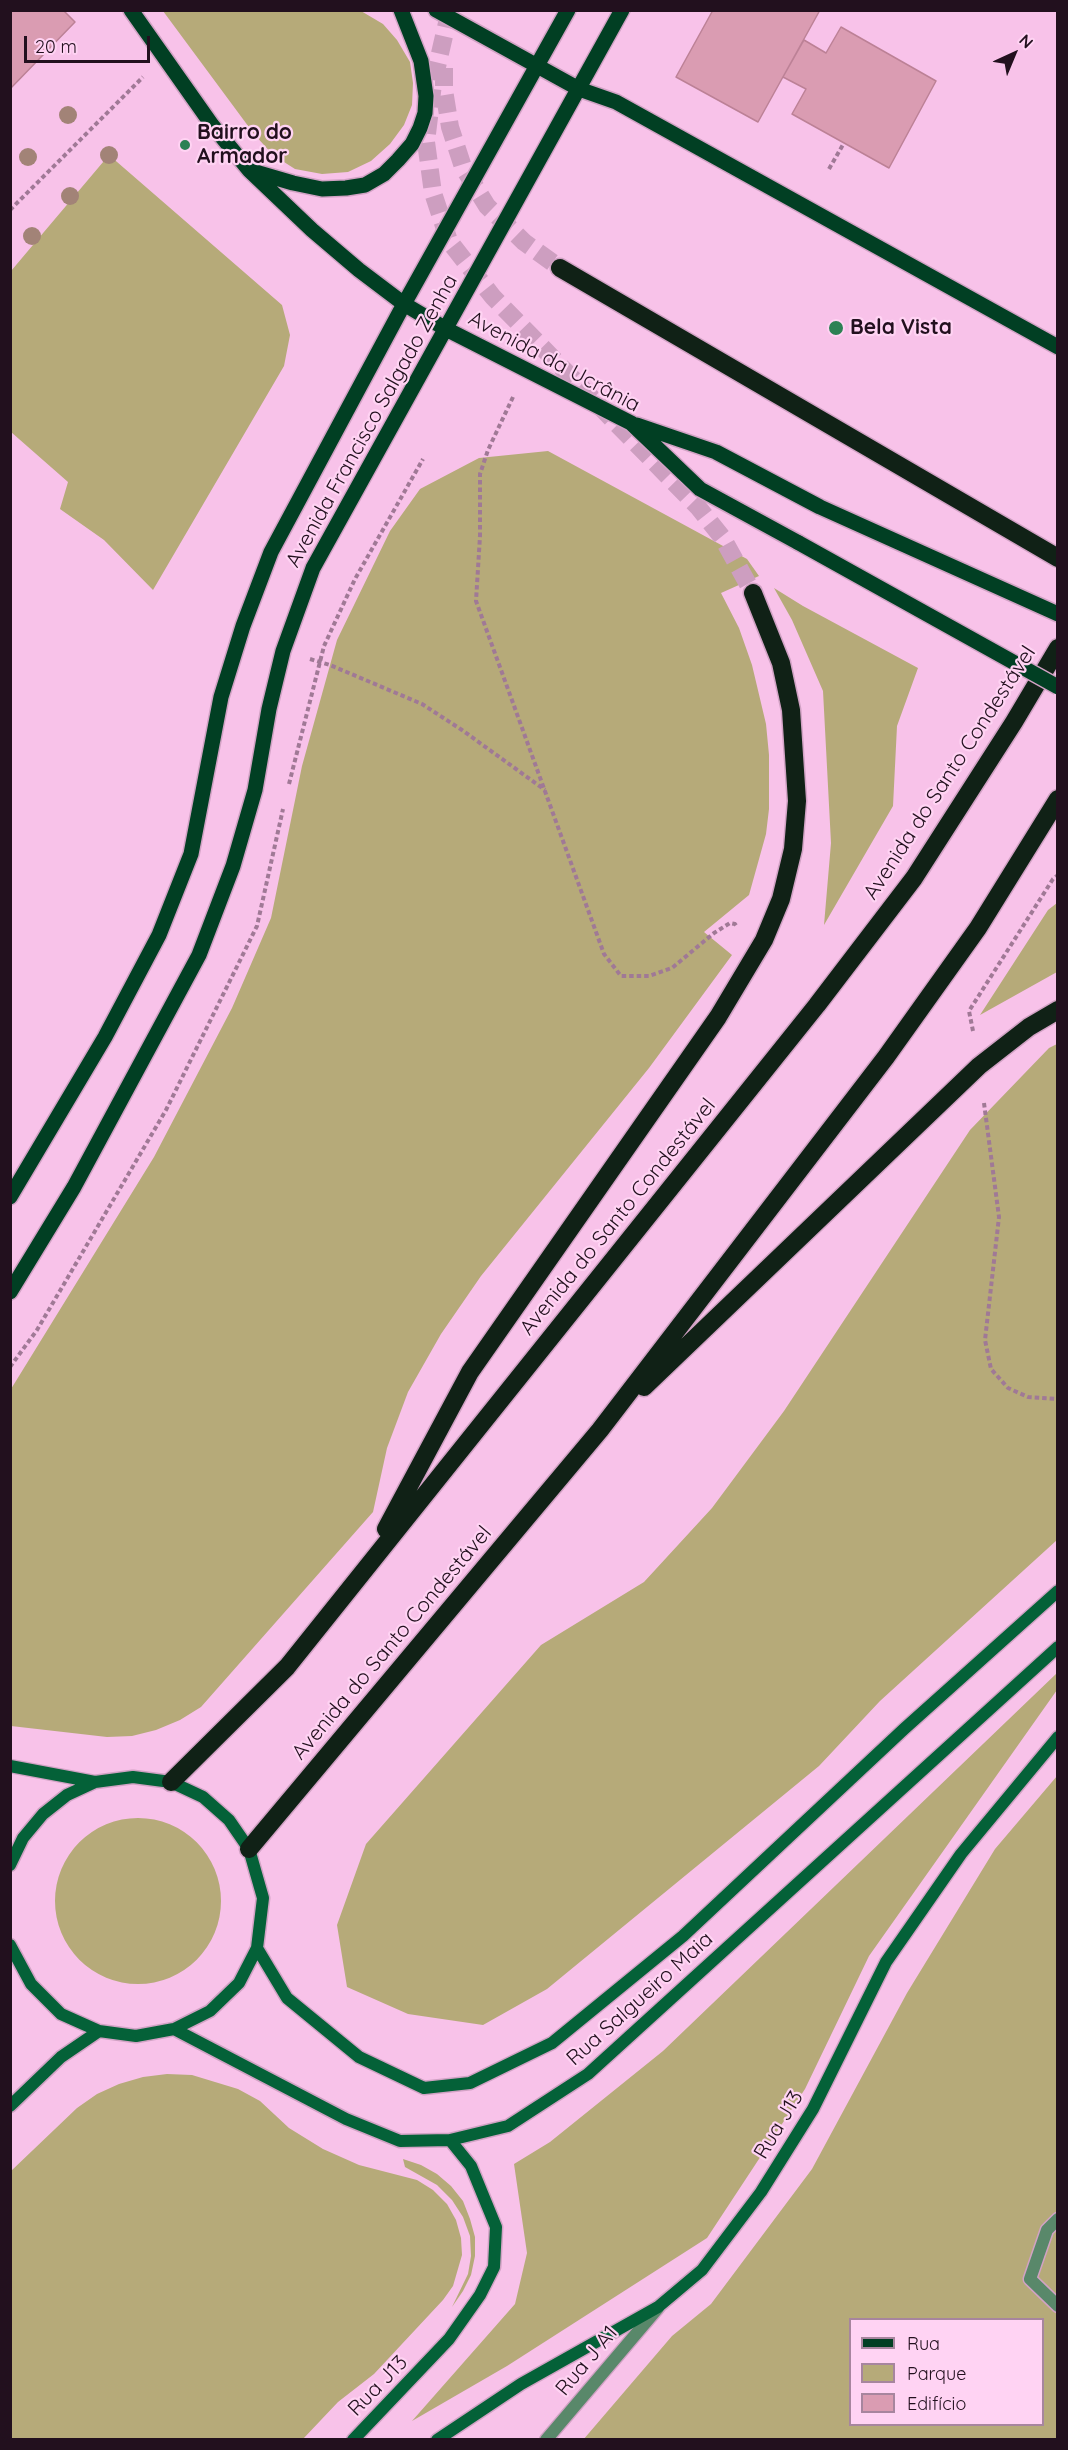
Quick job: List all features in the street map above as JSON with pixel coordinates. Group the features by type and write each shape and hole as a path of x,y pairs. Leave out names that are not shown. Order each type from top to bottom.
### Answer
{"highway":[{"path":"560,268 1058,558"},
{"path":"365,1569 470,1372 718,1017 764,940 781,899 793,849 797,801 792,721 782,663 753,593"},
{"name":"Avenida do Santo Condestável","path":"171,1782 287,1667 817,1005 914,878 1014,722 1058,648"},
{"name":"Avenida do Santo Condestável","path":"249,1849 600,1430 886,1057 978,928 1058,799"},
{"path":"600,1430 979,1066 1029,1027 1058,1010"}],"main road":[{"name":"Avenida da Ucrânia","path":"131,10 212,124 249,170 312,230 404,304 446,329 631,423 700,489 1058,687"},
{"path":"249,170 322,189 346,189 364,185 384,174 398,160 412,144 420,128 425,113 426,96 421,61 400,10"},
{"path":"436,10 579,89 616,102 1058,347"},
{"name":"Avenida Francisco Salgado Zenha","path":"10,1197 99,1047 159,936 190,854 221,697 243,626 271,552 404,304 568,10"},
{"name":"Avenida Francisco Salgado Zenha","path":"10,1292 74,1187 199,955 233,866 255,790 269,709 283,651 313,568 355,488 446,329 622,10"},
{"path":"631,423 716,452 820,507 1058,614"},
{"name":"Rua Salgueiro Maia","path":"257,1948 288,1998 359,2057 424,2088 470,2083 552,2043 683,1936 904,1729 1058,1591"},
{"name":"Rua Salgueiro Maia","path":"174,2029 346,2119 400,2141 450,2140 508,2126 588,2074 1058,1647"},
{"name":"Rua J13","path":"437,2439 521,2384 658,2307 702,2270 761,2192 813,2109 886,1962 961,1854 1058,1737"},
{"path":"10,1766 95,1782"},
{"path":"10,1865 23,1838 43,1814 67,1795 95,1782 133,1777 171,1782 203,1797 221,1812 249,1849 263,1898 257,1948 238,1983 210,2011 174,2029 136,2036 99,2031 61,2014 31,1984 11,1947"},
{"path":"10,2106 61,2057 99,2031"},
{"name":"Rua J13","path":"353,2439 449,2339 480,2295 494,2267 496,2228 471,2166 450,2140"}],"street":[{"path":"1058,2219 1047,2230 1030,2279 1058,2306"},
{"name":"Rua J A1","path":"546,2439 658,2307"}],"path":[{"path":"10,210 164,56"},
{"path":"829,169 844,143"},
{"path":"527,370 488,450 480,474 480,536 476,601 604,954 621,976 649,976 672,968 714,933 730,923 735,924 739,931"},
{"path":"283,651 330,665 422,704 462,730 545,791"},
{"path":"1058,875 1053,879 969,1011 979,1066 999,1216 985,1340 991,1369 1008,1388 1028,1397 1058,1398"}],"green space":[{"path":"163,11 361,11 383,24 397,40 410,62 413,83 412,105 404,125 390,144 371,161 348,172 322,174 295,169 273,155 254,134"},
{"path":"109,155 282,305 290,335 284,366 153,590 104,540 60,509 68,482 11,432 11,271"},
{"path":"548,451 747,559 759,576 721,593 739,628 752,665 766,724 769,755 769,809 766,834 749,895 704,932 732,955 649,1068 481,1276 441,1334 408,1392 387,1448 373,1512 201,1707 180,1720 156,1730 132,1736 107,1737 11,1726 11,1389 154,1157 232,1008 271,918 302,766 337,640 390,531 420,489 479,458"},
{"path":"774,588 918,668 897,726 893,806 824,925 831,843 823,691 792,620"},
{"path":"1057,903 1057,972 980,1015 1048,910"},
{"path":"1057,1044 1057,1540 880,1701 819,1766 547,1989 483,2025 408,2014 347,1987 337,1925 366,1844 541,1645 644,1582 712,1508 784,1411 970,1130 1049,1048"},
{"path":"1057,1673 1057,1690 869,1956 805,2089 707,2238 507,2366 412,2421 515,2304 527,2253 514,2164 550,2142 663,2051"},
{"path":"1057,1776 1057,2439 583,2440 672,2336 711,2304 812,2169 907,1993 995,1849"},
{"path":"138,1818 170,1825 184,1832 196,1843 207,1855 214,1869 221,1901 214,1933 207,1947 196,1959 184,1970 170,1977 138,1984 106,1977 92,1970 80,1959 69,1947 62,1933 55,1901 62,1869 69,1855 80,1843 92,1832 106,1825"},
{"path":"167,2074 192,2075 238,2089 260,2101 289,2128 323,2149 359,2165 417,2180 433,2190 447,2204 456,2220 461,2238 462,2255 453,2286 443,2300 374,2374 338,2402 303,2439 11,2439 11,2171 77,2108 97,2094 143,2077"},
{"path":"403,2159 437,2174 451,2186 463,2201 470,2219 475,2237 475,2256 471,2275 452,2307 468,2274 471,2256 470,2236 463,2217 452,2200 437,2185 405,2167"}],"building":[{"path":"10,10 63,10 75,22 10,89"},
{"path":"713,10 820,10 758,122 676,77"},
{"path":"841,27 936,81 889,168 792,114 806,89 783,77 804,40 826,53"}],"tunnel":[{"path":"450,10 433,84 426,142 433,193 449,241 493,297 698,507 722,537 753,593"},
{"path":"444,68 444,90 450,127 463,167 487,206 524,242 560,268"}],"place":[{"name":"Bairro do Armador","path":"185,145"},
{"name":"Bela Vista","path":"836,328"}]}
